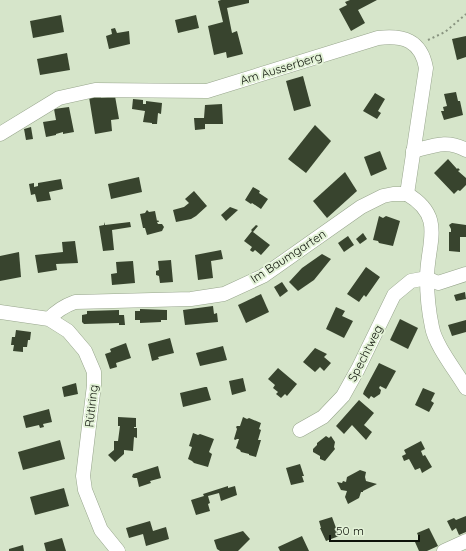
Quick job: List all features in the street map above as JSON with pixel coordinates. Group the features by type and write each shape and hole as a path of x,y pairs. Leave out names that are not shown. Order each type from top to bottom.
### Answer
{"street":[{"name":"Am Ausserberg","path":"0,134 59,98 95,90 207,91 378,38 392,37 406,39 417,46"},
{"path":"417,46 424,57 426,68 407,194 418,200 427,211 432,224 427,278 432,328 438,344 466,388"},
{"path":"413,151 444,144 457,145 466,150"},
{"name":"Im Baumgarten","path":"49,319 55,312 64,306 75,302 191,299 224,294 263,276 360,207 383,196 407,194"},
{"path":"427,278 438,283 466,274"},
{"name":"Spechtweg","path":"300,430 322,417 343,396 358,369 394,295 411,281 427,278"},
{"name":"Rütiring","path":"0,312 49,319 68,331 85,351 94,372 94,385 83,476 85,490 101,530 118,551"},
{"path":"444,551 466,541"}],"path":[{"path":"417,46 445,32 466,14"}],"building":[{"path":"249,0 249,3 227,8 232,33 237,31 243,54 227,58 226,52 214,55 208,26 223,22 218,1"},
{"path":"350,0 377,0 358,10 365,23 351,31 339,9 347,5 345,2"},
{"path":"61,15 64,32 33,38 30,21"},
{"path":"196,15 199,28 178,33 175,20"},
{"path":"115,28 117,33 129,31 130,44 109,49 106,36 112,34 111,29"},
{"path":"466,36 466,57 457,60 452,39"},
{"path":"67,53 70,70 40,75 37,59"},
{"path":"303,76 311,106 294,111 286,81"},
{"path":"456,92 458,101 460,101 463,115 444,120 441,111 444,111 443,107 447,106 444,94"},
{"path":"375,93 385,99 378,111 381,113 377,119 363,111"},
{"path":"101,95 101,98 115,96 119,119 111,120 112,131 95,134 89,97"},
{"path":"133,99 143,100 143,104 146,104 146,101 162,103 161,114 158,113 157,124 143,122 145,111 132,109"},
{"path":"222,104 223,124 205,124 205,129 195,130 194,118 204,118 205,105"},
{"path":"69,107 74,132 63,134 63,132 46,137 43,122 56,120 54,109"},
{"path":"315,125 331,141 306,173 288,159"},
{"path":"31,127 33,139 26,140 24,129"},
{"path":"380,151 387,169 371,176 364,157"},
{"path":"448,159 466,178 466,185 454,194 434,173"},
{"path":"345,172 357,191 327,218 313,201"},
{"path":"139,177 142,192 111,199 108,184"},
{"path":"61,179 63,189 49,192 51,200 37,202 35,194 31,195 29,184 34,183 34,187 38,186 38,183"},
{"path":"253,187 260,191 259,193 268,199 261,209 245,200"},
{"path":"194,191 207,206 191,219 176,222 173,210 184,207 189,203 185,199"},
{"path":"230,207 238,210 226,221 221,215"},
{"path":"147,210 149,212 155,211 157,221 158,220 159,222 157,222 158,224 162,224 164,227 162,231 147,235 145,228 143,228 140,214 145,213"},
{"path":"379,216 383,218 386,216 400,221 393,246 373,240"},
{"path":"104,222 105,225 130,222 131,227 112,230 114,250 103,251 99,226 104,225"},
{"path":"452,223 466,225 466,237 460,237 460,252 449,251 449,232 451,232 451,229 449,225"},
{"path":"256,225 258,226 253,232 270,245 261,255 255,250 253,252 251,251 250,250 252,247 244,241"},
{"path":"363,233 367,239 360,244 356,239"},
{"path":"348,236 354,245 344,252 338,243"},
{"path":"75,241 78,263 56,264 57,270 38,273 35,255 63,252 62,242"},
{"path":"221,250 223,259 211,261 213,278 198,280 195,255"},
{"path":"19,252 21,277 0,281 0,256"},
{"path":"322,254 331,259 314,280 298,291 289,282 302,268"},
{"path":"171,260 173,282 160,283 159,276 156,275 156,271 159,270 158,261"},
{"path":"133,261 135,283 112,285 111,274 117,273 116,262"},
{"path":"366,267 380,277 366,297 364,295 359,302 347,294"},
{"path":"282,282 288,291 280,297 274,287"},
{"path":"465,292 466,299 456,301 454,295"},
{"path":"261,294 269,312 246,323 238,305"},
{"path":"213,306 214,314 217,313 218,322 185,325 183,310"},
{"path":"336,307 345,311 342,316 353,321 344,338 326,329"},
{"path":"140,309 167,310 167,320 161,320 161,322 140,323 140,320 135,320 135,311 140,311"},
{"path":"119,310 119,315 124,315 125,325 119,325 119,323 84,324 82,322 82,315 87,314 87,311"},
{"path":"400,319 418,328 408,349 390,340"},
{"path":"466,320 466,332 452,336 448,325"},
{"path":"16,330 31,332 30,340 28,340 27,347 23,347 23,352 13,351 14,345 11,345 12,337 15,337"},
{"path":"170,338 174,353 158,357 159,359 152,361 148,344"},
{"path":"126,343 131,358 116,363 117,367 110,369 105,354 111,352 110,349"},
{"path":"223,346 227,360 200,366 196,353"},
{"path":"315,348 327,354 324,357 331,363 324,371 320,367 315,372 303,362"},
{"path":"379,363 396,371 386,389 380,386 380,394 374,398 371,396 369,399 363,394"},
{"path":"278,368 297,384 287,396 285,394 281,398 276,394 278,392 273,388 275,385 268,379"},
{"path":"243,378 246,391 232,395 229,381"},
{"path":"76,383 78,394 64,397 62,387"},
{"path":"207,387 211,400 183,407 180,393"},
{"path":"423,388 435,393 431,401 434,403 429,412 415,405"},
{"path":"359,400 374,413 364,425 372,432 366,440 352,425 344,434 336,426"},
{"path":"49,409 52,422 43,424 44,427 40,428 39,425 26,428 23,416"},
{"path":"118,417 136,418 136,427 134,428 137,428 137,438 134,437 133,451 124,450 124,454 115,462 108,455 114,450 114,441 118,441 120,426 118,426"},
{"path":"243,417 261,423 259,429 261,430 258,440 261,440 256,457 241,452 236,448 239,439 234,439 237,429 236,427 240,426"},
{"path":"193,433 214,439 209,452 212,454 208,467 194,463 188,459 192,447 189,446"},
{"path":"326,436 329,438 331,436 335,442 335,449 325,461 320,459 320,456 313,452 313,449 317,443"},
{"path":"60,440 65,459 23,470 18,452"},
{"path":"421,441 425,449 421,451 423,456 425,455 432,467 422,473 420,468 415,470 409,459 404,461 402,456 406,454 404,450"},
{"path":"300,464 304,476 302,476 304,482 291,485 286,468"},
{"path":"158,466 161,478 150,481 151,483 139,487 137,478 132,477 133,474"},
{"path":"360,470 366,472 366,481 377,484 361,492 359,498 348,504 345,497 347,491 341,490 337,482 346,482 347,477"},
{"path":"228,486 228,488 235,486 237,495 221,501 219,493 208,496 210,511 196,515 191,500 204,496 203,494"},
{"path":"64,488 69,506 35,515 30,497"},
{"path":"466,516 466,532 459,535 456,528 452,531 447,521 454,518 456,520"},
{"path":"332,517 339,536 326,541 320,528 319,521"},
{"path":"150,521 153,531 166,527 169,539 146,546 143,534 129,538 126,528"},
{"path":"429,528 438,546 427,551 419,551 415,542 420,540 417,533"},
{"path":"243,531 250,539 238,551 220,551 217,549 214,540"},
{"path":"302,536 309,551 280,551 278,547"},
{"path":"62,538 66,551 46,551 44,543"},
{"path":"23,545 24,551 9,551 9,549"}]}
